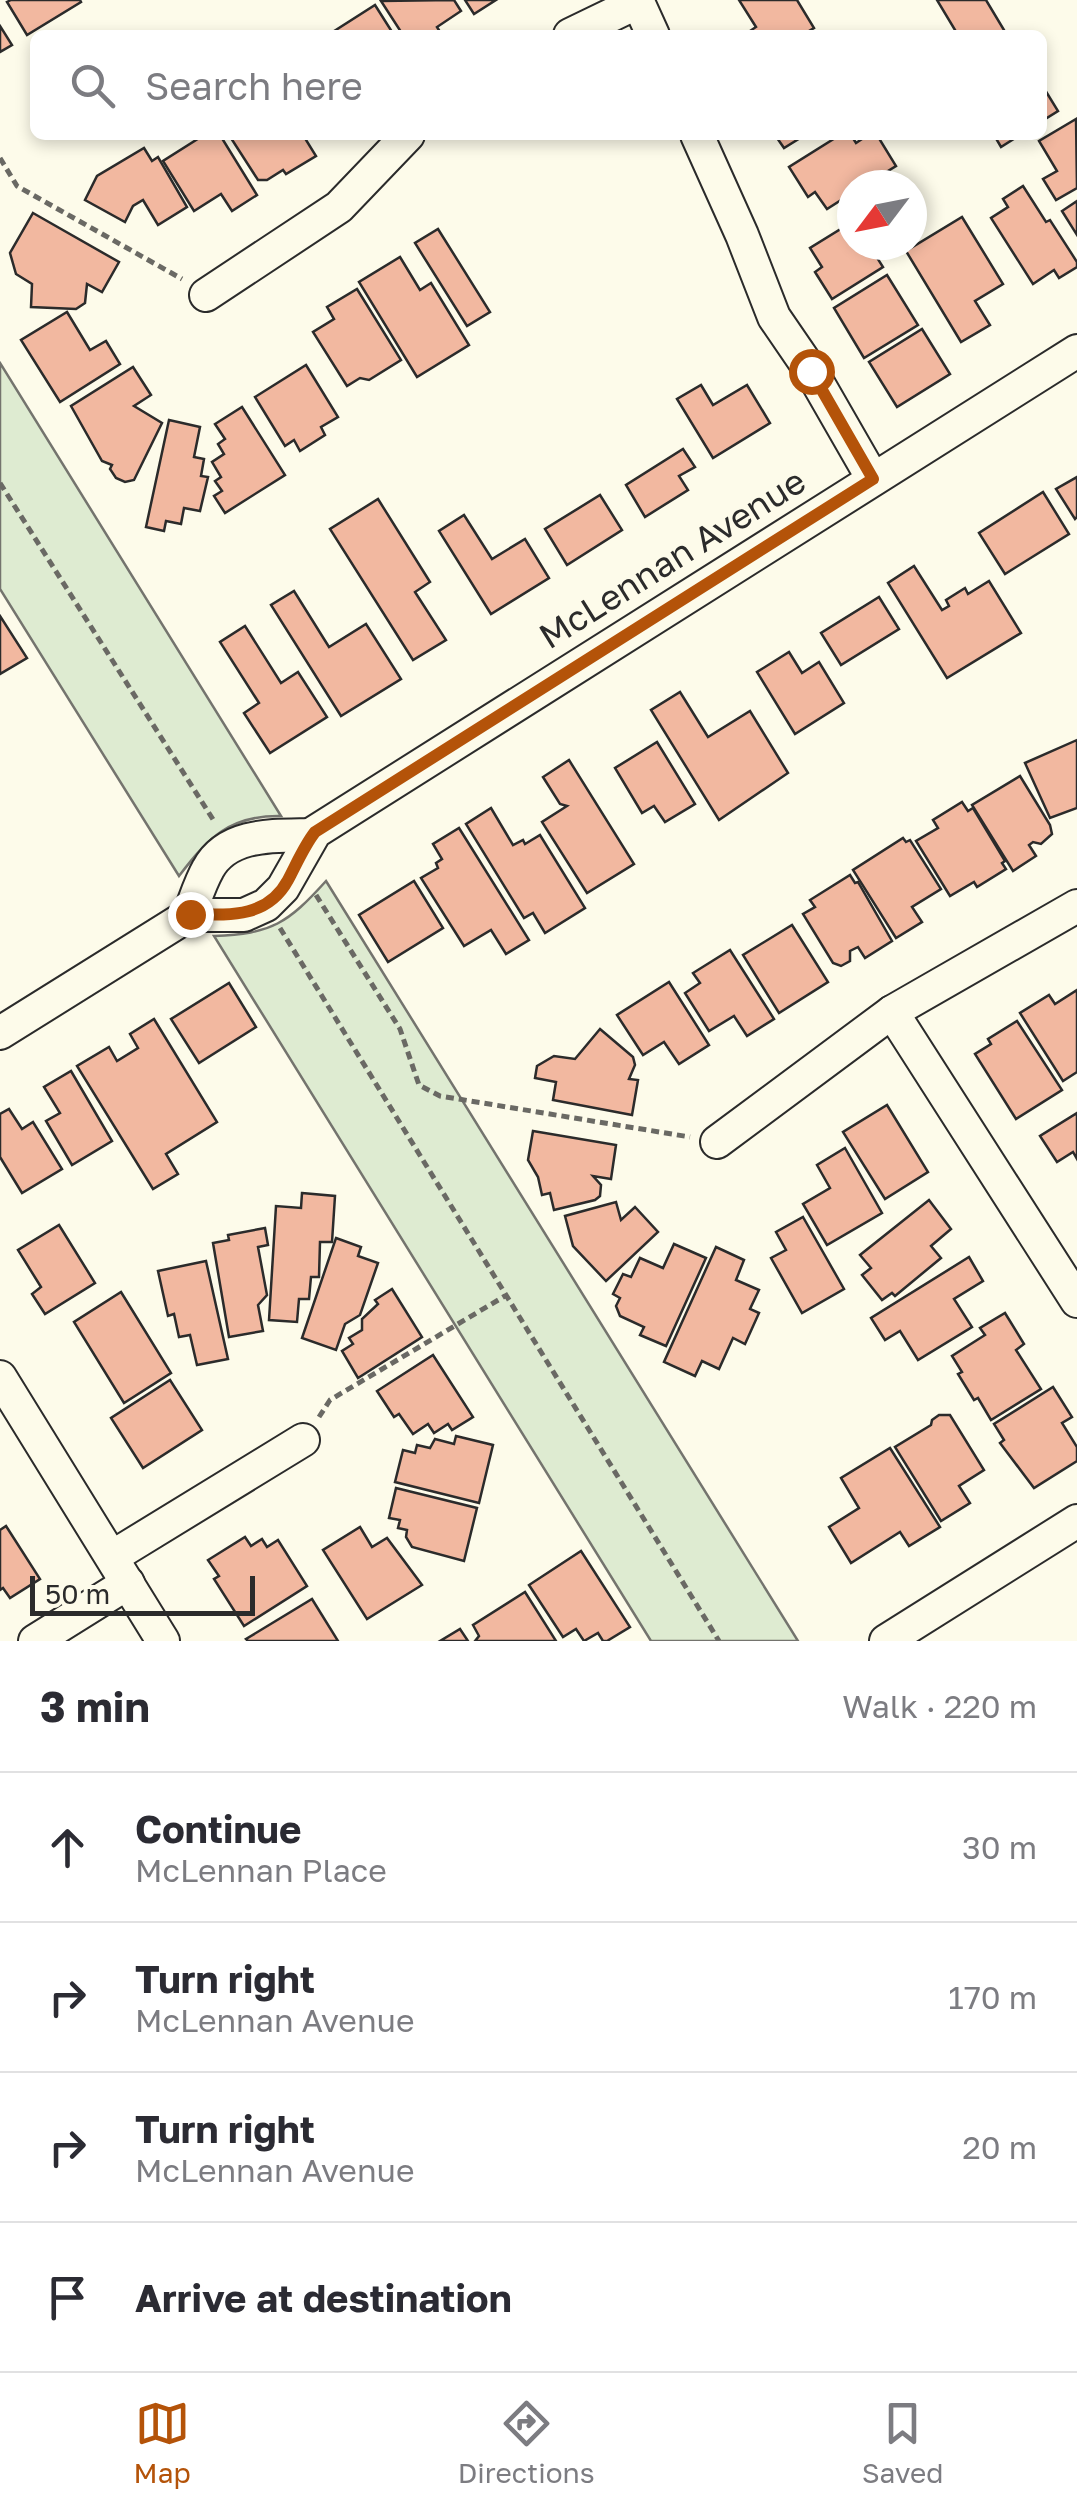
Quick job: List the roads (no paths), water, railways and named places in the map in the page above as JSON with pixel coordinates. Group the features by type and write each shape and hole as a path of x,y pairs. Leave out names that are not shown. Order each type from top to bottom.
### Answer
{"street":[{"path":"580,30 638,2 650,30"},
{"path":"206,295 340,207 403,140"},
{"path":"700,140 774,317 811,371 873,479"},
{"name":"McLennan Avenue","path":"190,914 244,915 266,905 284,888 312,835 1077,351"},
{"path":"0,1033 190,914 210,865 230,846 256,837 312,835"},
{"path":"717,1142 892,1012 1077,906"},
{"path":"892,1012 1077,1301"},
{"path":"0,1377 164,1641"},
{"path":"35,1641 120,1570 304,1440"},
{"path":"886,1641 1077,1521"}]}
